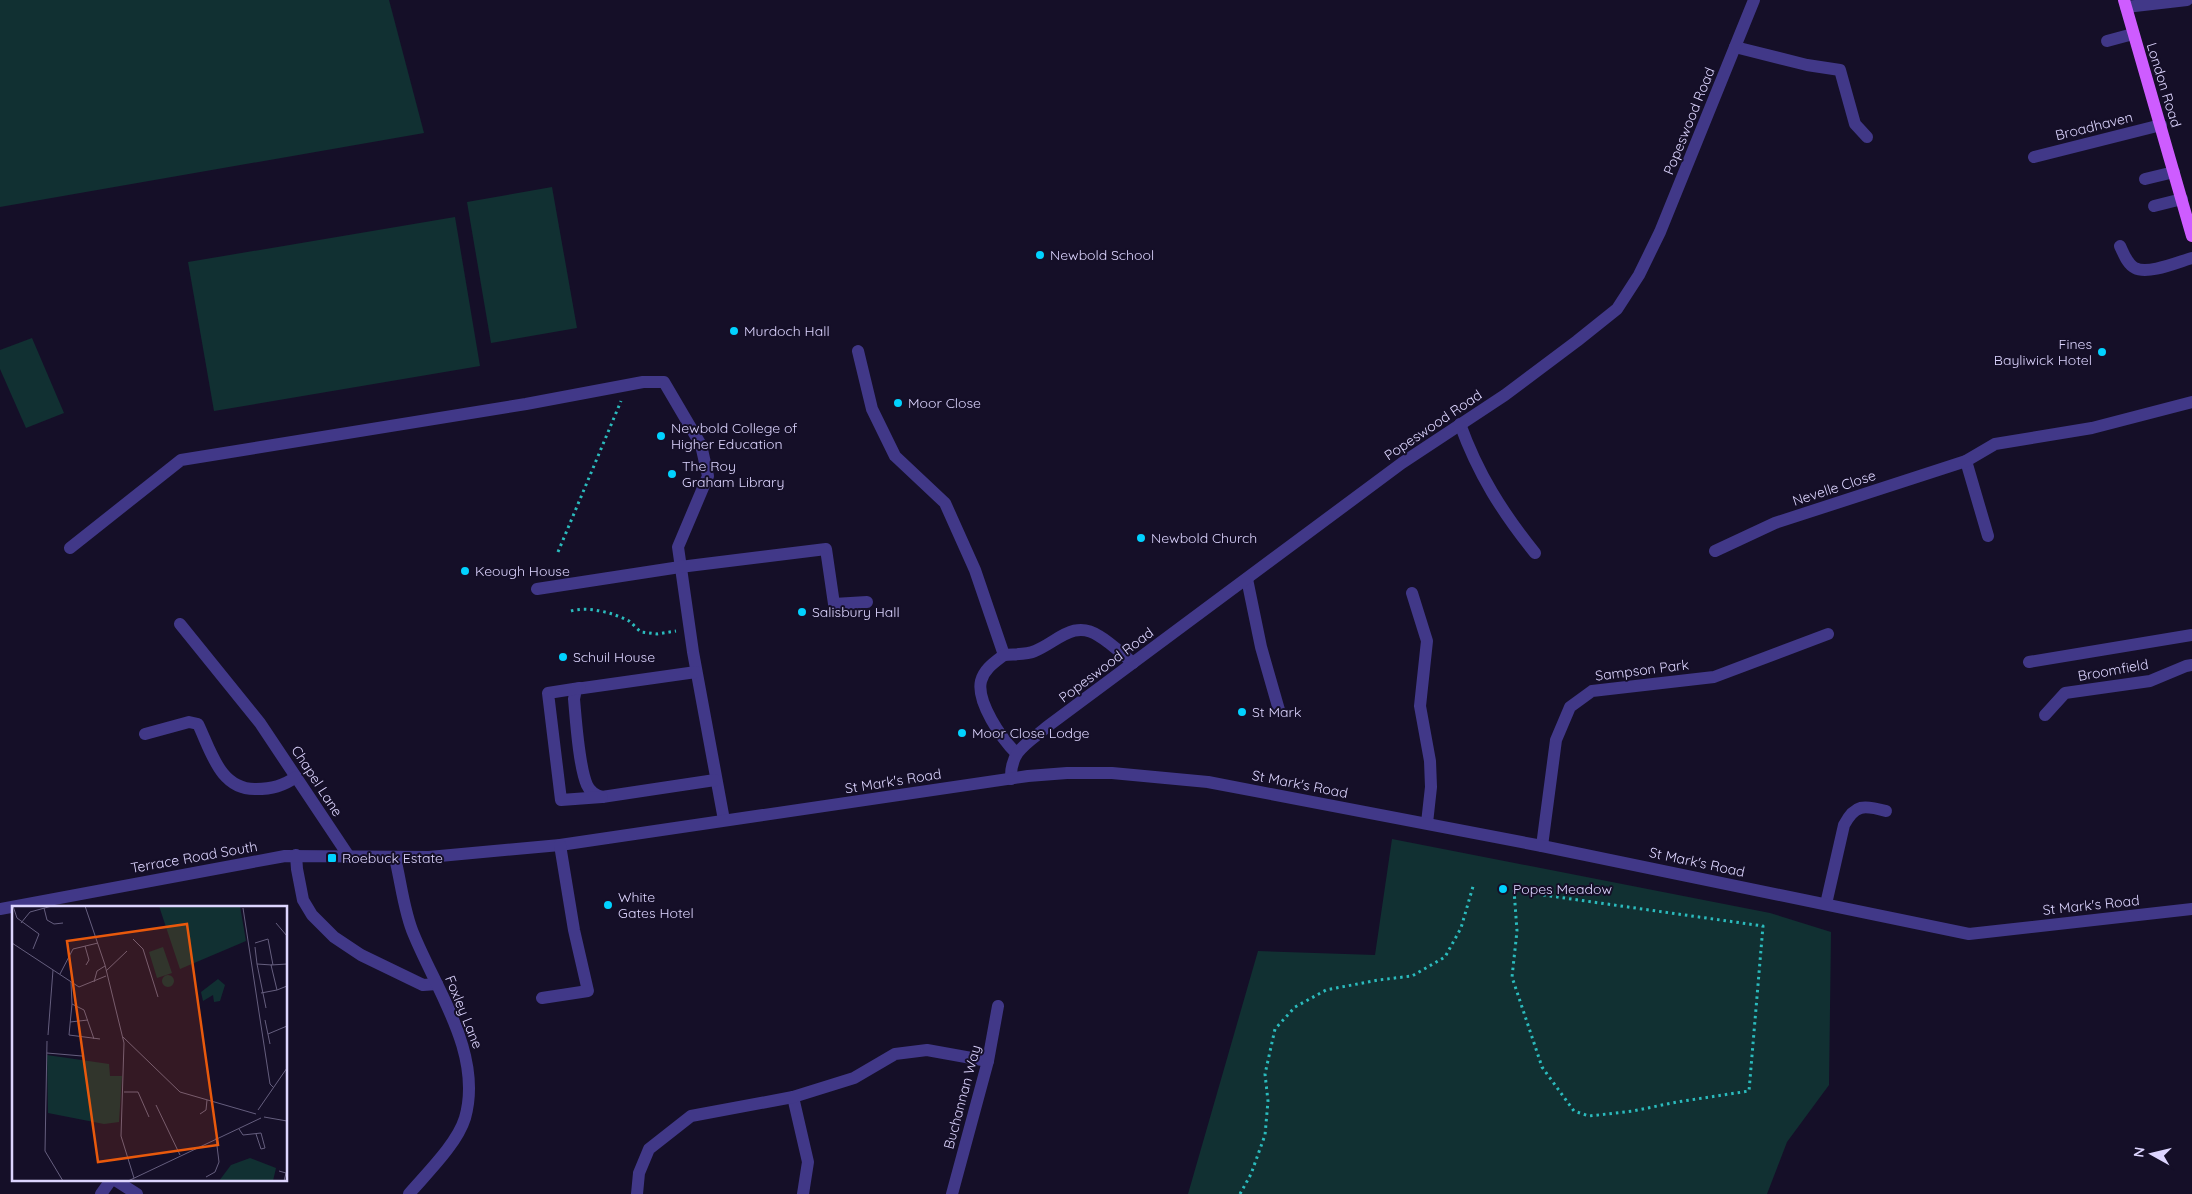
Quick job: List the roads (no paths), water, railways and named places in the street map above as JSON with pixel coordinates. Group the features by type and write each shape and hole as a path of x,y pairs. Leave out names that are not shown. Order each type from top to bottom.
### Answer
{"main road":[{"name":"London Road","path":"2125,4 2192,236"}],"street":[{"name":"Popeswood Road","path":"1016,754 1048,726 1402,463 1505,394 1577,341 1616,309 1627,296 1660,232 1754,0"},
{"path":"2125,4 2187,0"},
{"path":"2106,37 2132,30"},
{"path":"1735,47 1807,65 1840,70 1855,124 1867,137"},
{"name":"Broadhaven","path":"2034,157 2161,125"},
{"path":"2144,179 2174,172"},
{"path":"2154,206 2182,199"},
{"path":"2120,246 2127,262 2136,269 2147,271 2192,258"},
{"path":"858,351 872,409 895,456 945,503 975,570 1004,655"},
{"path":"70,548 181,460 632,384 664,382 701,445 708,476 678,547 696,672 724,820"},
{"name":"Nevelle Close","path":"1715,551 1775,523 1966,461 1995,444 2092,428 2192,402"},
{"path":"1460,424 1482,477 1506,516 1535,553"},
{"path":"1966,461 1988,536"},
{"path":"537,589 680,567 826,549 834,604 867,602"},
{"path":"1247,579 1261,647 1279,710"},
{"path":"1412,592 1427,641 1420,706 1430,761 1431,787 1428,823"},
{"name":"Chapel Lane","path":"180,624 260,722 348,855"},
{"path":"1012,779 1011,765 1016,754 1005,742 985,710 981,682 989,667 1004,655 1035,652 1072,630 1081,630 1099,635 1133,663"},
{"name":"Sampson Park","path":"1542,846 1556,740 1570,707 1592,691 1714,677 1828,634"},
{"path":"2029,662 2192,636"},
{"name":"Broomfield","path":"2045,715 2065,693 2150,681 2192,665"},
{"path":"696,672 548,693 561,800 602,797 715,780"},
{"path":"580,688 575,691 574,699 583,773 594,795 602,797"},
{"path":"145,734 189,722 198,724 219,768 227,780 235,786 247,790 281,787 296,778"},
{"name":"St Mark's Road","path":"395,858 477,854 560,845 1012,779 1066,773 1155,776 1208,782 1428,823 1970,934 2192,909"},
{"path":"1826,904 1844,825 1849,816 1855,810 1863,807 1886,811"},
{"path":"542,998 588,991 574,930 560,845"},
{"path":"296,855 303,900 312,915 334,937 361,955 423,985 437,984"},
{"name":"Terrace Road South","path":"29,906 58,903 296,855 348,855 395,858"},
{"name":"Foxley Lane","path":"395,858 413,934 463,1044 469,1074 469,1093 465,1117 459,1133 409,1194"},
{"name":"Buchannan Way","path":"952,1194 988,1060 998,1006"},
{"path":"637,1194 640,1173 650,1149 691,1116 793,1097 854,1078 895,1054 928,1050 988,1060"},
{"path":"793,1097 808,1162 803,1194"},
{"path":"101,1194 110,1182"},
{"path":"118,1182 137,1194"}],"place":[{"name":"Newbold School","path":"1040,255"},
{"name":"Murdoch Hall","path":"734,331"},
{"name":"Fines Bayliwick Hotel","path":"2102,352"},
{"name":"Moor Close","path":"898,403"},
{"name":"Newbold College of Higher Education","path":"661,436"},
{"name":"The Roy Graham Library","path":"672,474"},
{"name":"Newbold Church","path":"1141,538"},
{"name":"Keough House","path":"465,571"},
{"name":"Salisbury Hall","path":"802,612"},
{"name":"Schuil House","path":"563,657"},
{"name":"St Mark","path":"1242,712"},
{"name":"Moor Close Lodge","path":"962,733"},
{"name":"Roebuck Estate","path":"332,858"},
{"name":"Popes Meadow","path":"1503,889"},
{"name":"White Gates Hotel","path":"608,905"}]}
